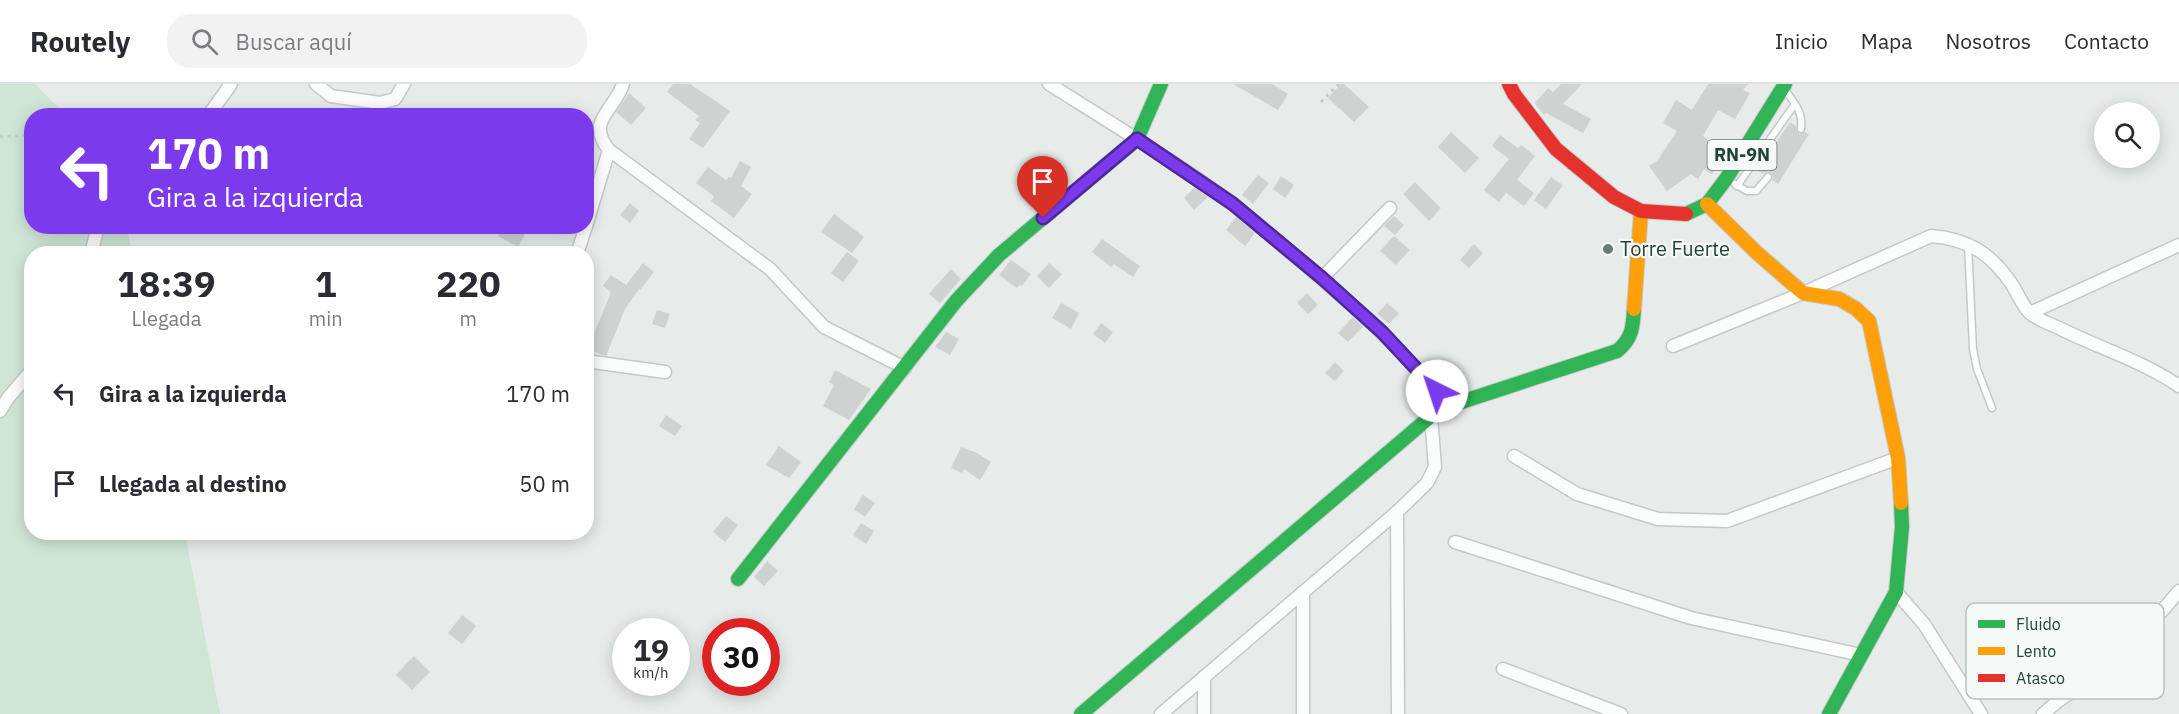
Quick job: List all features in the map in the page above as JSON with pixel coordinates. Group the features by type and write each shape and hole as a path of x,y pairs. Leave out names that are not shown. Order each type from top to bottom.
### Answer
{"street":[{"path":"214,108 231,84"},
{"path":"316,84 331,96 380,103 394,99 404,84"},
{"path":"623,84 621,92 608,108 599,128 600,139 609,150 770,269 824,327 905,368"},
{"path":"1049,84 1137,139 1233,204 1322,278 1382,332 1424,375 1449,406"},
{"path":"738,579 956,301 999,255 1137,139 1161,84"},
{"name":"RN-9N","path":"1509,84 1514,94 1556,149 1614,197 1641,212 1686,214 1707,204 1732,182 1784,86"},
{"path":"594,200 609,150"},
{"path":"1707,204 1756,252 1803,292 1839,299 1855,308 1869,321 1898,458 1902,527 1896,592 1829,714"},
{"path":"1322,278 1390,208"},
{"path":"1082,714 1431,416 1449,406 1617,351 1626,344 1633,330 1641,212"},
{"path":"1673,346 1931,236 1949,237 1968,243 1984,252 2008,278 2030,313 2099,348 2158,372 2179,386"},
{"path":"2030,313 2179,245"},
{"path":"594,362 665,372"},
{"path":"0,411 4,395 24,377"},
{"path":"1161,714 1397,512 1427,483 1435,467 1431,416"},
{"path":"1514,456 1577,494 1658,519 1726,521 1898,458"},
{"path":"1397,512 1398,714"},
{"path":"1455,542 1691,618 1861,655"},
{"path":"2164,609 2179,591"},
{"path":"1303,592 1303,714"},
{"path":"1896,592 1924,624 1966,690"},
{"path":"1503,669 1621,714"},
{"path":"1204,677 1204,714"},
{"path":"1972,699 1981,714"},
{"path":"2043,714 2061,699"}],"lane":[{"path":"1784,86 1802,118 1801,129"},
{"path":"1768,177 1756,191 1747,191 1732,182 1795,104"},
{"path":"1968,243 1972,349 1992,408"}],"path":[{"path":"1321,102 1339,84"},
{"path":"0,137 24,136"}],"green space":[{"path":"0,84 35,84 59,108 24,108 24,234 128,234 131,246 24,246 24,540 186,540 220,714 0,714"}],"building":[{"path":"673,84 690,84 730,111 703,148 689,139 700,123 695,120 699,116 667,92"},
{"path":"1233,84 1272,84 1288,94 1278,110"},
{"path":"1341,84 1344,84 1369,107 1354,122 1328,98"},
{"path":"1561,84 1582,84 1563,104 1591,119 1583,133 1546,113 1544,115 1535,103 1548,88 1553,92"},
{"path":"1708,84 1748,84 1743,90 1750,93 1735,119 1718,110 1703,136 1716,145 1711,152 1722,159 1712,174 1704,169 1698,179 1691,174 1667,191 1649,166 1657,161 1677,131 1663,123 1676,100 1692,110"},
{"path":"629,93 646,108 631,125 616,112"},
{"path":"1790,122 1796,126 1799,134 1805,132 1809,134 1778,184 1772,180 1771,173 1763,174 1758,171"},
{"path":"1451,132 1479,158 1465,173 1438,147"},
{"path":"1500,135 1518,148 1521,145 1535,156 1517,180 1534,193 1524,206 1506,193 1499,202 1484,190 1509,159 1492,146"},
{"path":"740,161 751,167 741,186 752,194 734,218 711,201 714,196 696,183 708,167 726,180 731,178"},
{"path":"1258,175 1269,183 1253,204 1242,195"},
{"path":"1281,176 1294,185 1285,198 1273,189"},
{"path":"1551,177 1563,185 1546,209 1534,200"},
{"path":"1415,182 1441,208 1429,221 1403,194"},
{"path":"1195,187 1208,197 1194,210 1184,198"},
{"path":"630,203 639,211 630,223 620,215"},
{"path":"834,214 864,237 852,253 821,232"},
{"path":"1394,216 1404,225 1395,235 1384,226"},
{"path":"1236,217 1255,233 1245,246 1226,230"},
{"path":"499,234 525,234 519,246 498,236"},
{"path":"1394,236 1410,250 1396,265 1380,251"},
{"path":"1102,239 1140,266 1133,277 1114,264 1111,267 1092,252"},
{"path":"1474,244 1483,253 1469,268 1460,260"},
{"path":"847,252 859,261 843,282 831,273"},
{"path":"1011,260 1031,274 1022,286 1017,288 999,275"},
{"path":"643,263 654,272 625,309 606,356 594,351 594,334 611,292 603,286 611,275 626,285"},
{"path":"1049,263 1062,274 1049,288 1037,276"},
{"path":"951,269 961,279 940,303 929,294"},
{"path":"1307,293 1318,305 1308,314 1297,303"},
{"path":"1061,303 1079,313 1071,329 1052,318"},
{"path":"1387,303 1399,313 1389,324 1377,314"},
{"path":"657,310 670,314 665,328 652,324"},
{"path":"1353,317 1363,327 1348,342 1338,333"},
{"path":"1101,323 1113,332 1105,343 1093,334"},
{"path":"946,332 959,339 950,355 935,347"},
{"path":"1335,362 1344,371 1335,381 1325,373"},
{"path":"835,370 871,389 849,420 823,406 834,385 829,382"},
{"path":"666,415 682,426 675,436 659,426"},
{"path":"779,446 801,462 789,478 766,465"},
{"path":"961,447 991,462 980,480 964,469 962,473 951,468"},
{"path":"863,495 875,503 865,517 854,509"},
{"path":"726,516 738,525 725,542 713,532"},
{"path":"861,523 874,531 866,544 853,535"},
{"path":"767,561 778,571 764,586 754,577"},
{"path":"462,615 476,626 462,644 448,633"},
{"path":"414,656 430,672 412,690 396,675"}],"traffic: fast":[{"path":"738,579 956,301 999,255 1137,139 1161,84"},
{"path":"1686,214 1707,204 1726,179 1785,84"},
{"path":"1081,714 1431,416 1449,406 1617,351 1626,342 1631,332 1634,309"},
{"path":"1829,714 1896,592 1902,527 1901,503"}],"traffic: slow":[{"path":"1707,204 1756,252 1803,293 1839,299 1855,308 1869,321 1898,458 1901,503"},
{"path":"1634,309 1641,211"}],"traffic: jam":[{"path":"1509,84 1514,94 1556,149 1614,197 1641,211 1686,214"}],"place":[{"name":"Torre Fuerte","path":"1608,249"}],"route":[{"path":"1043,218 1137,139 1233,204 1322,278 1382,332 1437,391"}]}
